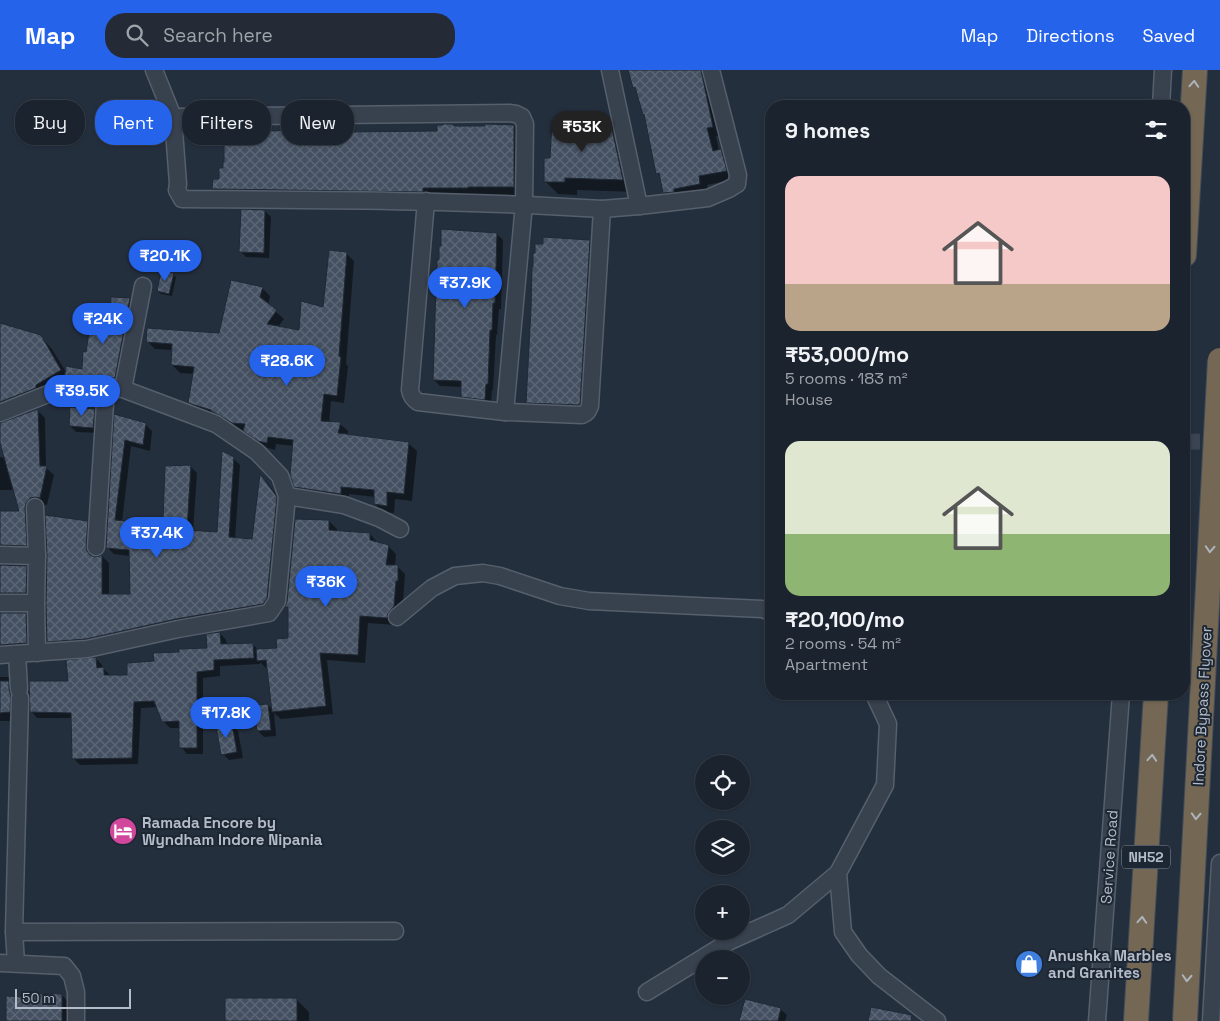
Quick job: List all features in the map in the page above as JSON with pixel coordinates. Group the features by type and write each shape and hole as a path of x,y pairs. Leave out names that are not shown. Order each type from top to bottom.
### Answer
{"highway":[{"path":"1190,154 1195,70"},
{"name":"Indore Bypass Flyover","path":"1185,1021 1220,360"},
{"name":"NH52","path":"1136,1021 1156,700"}],"street":[{"path":"154,70 173,116 177,190 182,199 426,201 602,208 640,206 708,198 729,190 737,184 738,175 711,70"},
{"path":"610,70 640,206"},
{"path":"1161,100 1163,70"},
{"path":"173,116 509,113 522,117 524,124 524,204 505,412"},
{"path":"426,201 411,394 418,402 505,412 582,415 590,406 602,208"},
{"path":"123,389 142,286"},
{"path":"96,547 106,387"},
{"path":"0,413 58,390 106,387 123,389 216,424 257,452 280,476 287,496 276,601 269,613 178,629 87,649 0,655"},
{"path":"287,496 344,505 379,518 400,529"},
{"path":"35,507 37,653"},
{"path":"0,555 37,556"},
{"path":"397,617 432,588 455,576 483,573 500,576 560,596 589,601 765,610"},
{"path":"0,603 36,603"},
{"path":"17,654 19,693 14,932 8,963 64,966 72,976 76,992 76,1021"},
{"path":"647,992 730,941 788,915 838,873 885,785 888,724 877,700"},
{"name":"Service Road","path":"1096,1021 1121,700"},
{"path":"1211,1021 1220,863"},
{"path":"838,873 843,932 859,954 879,976 937,1021"},
{"path":"14,932 395,931"}],"building":[{"path":"628,70 701,70 713,127 707,128 713,151 721,149 727,171 699,176 700,184 674,189 674,192 663,193 659,173 656,174 644,114"},
{"path":"552,122 611,124 623,180 565,178 565,182 544,182 544,158 550,158"},
{"path":"437,125 514,125 514,187 423,188 423,192 212,189 213,179 219,179 219,168 223,168 224,145 271,145 271,131 281,131 281,145 354,145 354,132 437,131"},
{"path":"241,209 265,210 264,253 239,252"},
{"path":"441,229 497,233 495,303 493,303 492,330 490,330 488,384 486,384 485,400 461,397 461,381 433,380 437,260 439,260 439,246 441,246"},
{"path":"543,237 590,240 580,405 526,403 533,253 535,253 535,244 543,244"},
{"path":"329,250 347,252 337,396 324,394 321,421 341,422 338,433 409,442 404,494 387,492 387,506 374,504 374,490 341,487 341,494 294,487 290,475 293,440 268,437 267,443 258,441 243,431 245,424 232,423 211,410 188,403 194,367 171,365 172,344 146,342 147,328 219,333 231,280 263,287 260,297 277,310 267,324 299,330 301,301 323,307"},
{"path":"161,271 174,273 169,294 157,291"},
{"path":"111,297 130,298 115,378 64,380 66,366 82,369 83,351 86,352 91,320 110,323"},
{"path":"0,323 41,335 61,370 36,385 36,388 0,402"},
{"path":"70,407 95,409 93,428 69,426"},
{"path":"38,409 40,466 47,466 40,498 30,498 25,507 27,546 0,545 0,511 19,511 0,443 0,423"},
{"path":"114,414 146,423 143,445 125,440 115,520 136,522 136,547 162,547 165,466 191,465 187,530 217,532 222,451 234,457 229,537 252,539 260,474 277,497 267,598 263,604 176,619 86,639 47,642 45,515 88,521 87,551 95,557 102,554 102,594 130,594 129,550 106,548"},
{"path":"295,519 329,520 329,530 370,533 370,540 389,545 386,565 398,565 398,581 396,581 394,606 388,613 387,618 360,616 358,655 320,653 326,706 272,712 266,660 257,661 256,649 277,648 276,639 288,638 288,607 285,607"},
{"path":"0,565 27,566 26,593 0,593"},
{"path":"0,613 26,613 27,643 0,645"},
{"path":"220,632 221,644 253,643 254,658 214,660 214,670 197,672 197,748 179,748 179,721 162,722 154,701 134,702 132,758 72,759 71,713 30,712 29,681 68,681 66,660 96,657 97,668 104,667 104,675 127,675 127,663 154,661 153,653 179,652 179,649 207,648 206,634"},
{"path":"0,681 9,681 11,695 10,712 0,713"},
{"path":"268,704 271,730 257,731 254,705"},
{"path":"232,724 237,752 221,755 216,726"},
{"path":"28,993 62,994 62,1021 6,1021 6,996 28,997"},
{"path":"225,998 297,998 297,1021 225,1021"},
{"path":"750,1000 781,1008 778,1021 739,1021 743,1005 750,1005"},
{"path":"871,1007 912,1015 911,1021 868,1021"}],"tunnel":[{"path":"1190,442 1220,441"}],"place":[{"name":"Ramada Encore by Wyndham Indore Nipania","path":"123,831"},
{"name":"Anushka Marbles and Granites","path":"1029,964"}]}
